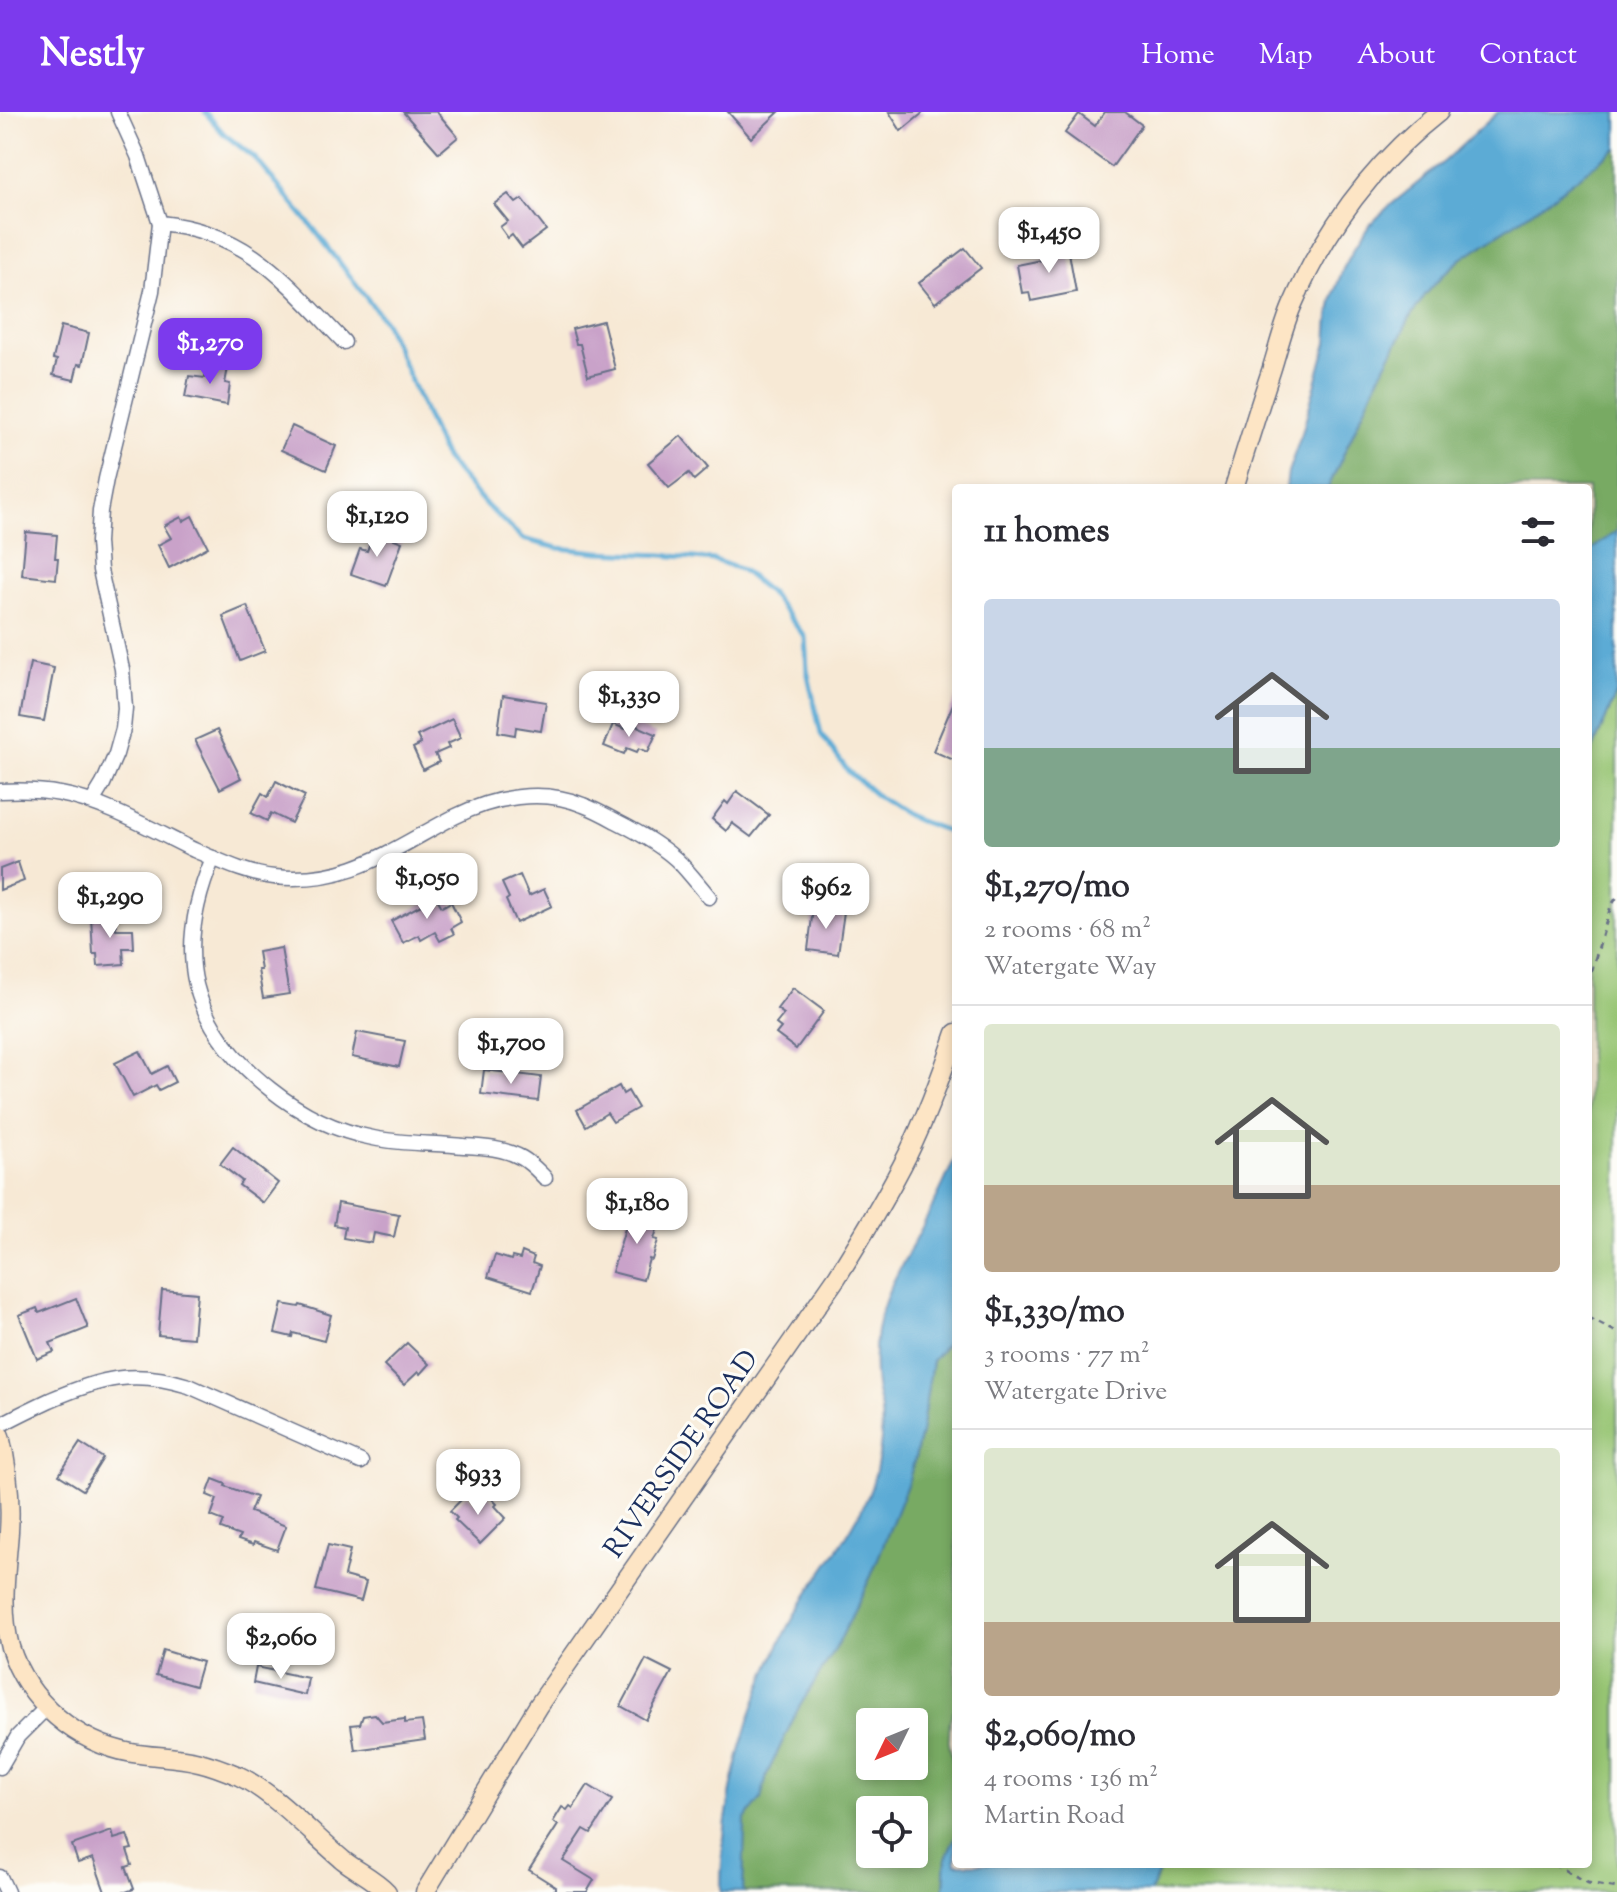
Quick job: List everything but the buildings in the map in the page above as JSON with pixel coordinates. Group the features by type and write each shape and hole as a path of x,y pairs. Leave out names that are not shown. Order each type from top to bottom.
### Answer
{"street":[{"path":"92,802 116,754 125,708 122,669 100,570 100,511 152,291 160,223 138,156 118,112"},
{"path":"1235,484 1290,309 1313,259 1338,219 1377,169 1439,112"},
{"path":"160,223 184,226 221,237 252,254 280,276 344,342"},
{"path":"0,791 40,791 92,802 241,870 300,879 332,875 374,862 478,806 514,797 545,796 581,803 635,830 679,862 709,897"},
{"path":"213,858 194,914 191,946 193,972 211,1026 227,1050 248,1071 292,1107 336,1129 374,1138 501,1149 525,1159 545,1178"},
{"name":"RIVERSIDE ROAD","path":"425,1892 538,1706 837,1277 875,1216 909,1152 952,1045"},
{"path":"0,1425 87,1384 122,1377 147,1377 189,1386 361,1462"},
{"path":"0,1436 10,1498 2,1592 4,1627 19,1670 46,1708 73,1730 104,1745 199,1762 241,1777 387,1892"},
{"path":"0,1767 18,1736 46,1708"},
{"path":"0,1877 7,1892"}],"path":[{"path":"1592,970 1611,906 1617,897"},
{"path":"1592,1320 1617,1332"},
{"path":"1561,1868 1588,1883 1617,1888"}],"green space":[{"path":"1617,148 1617,531 1592,549 1592,484 1330,484 1376,383 1425,295 1461,259 1544,203"},
{"path":"1617,692 1617,1892 1150,1892 1161,1868 1592,1868 1592,751"},
{"path":"952,1337 952,1715 949,1742 952,1757 952,1845 946,1858 944,1892 743,1892 745,1819 761,1799 767,1774 798,1709 838,1644 871,1576 915,1458 932,1361"}],"water":[{"path":"1498,112 1617,112 1617,148 1544,203 1461,259 1425,295 1376,383 1330,484 1286,484 1327,343 1334,293 1343,269 1369,226"},
{"path":"1617,531 1617,692 1592,751 1592,549"},
{"path":"952,1164 952,1337 932,1361 921,1433 908,1482 871,1576 838,1644 798,1709 767,1774 761,1799 745,1819 743,1892 721,1892 722,1856 732,1783 752,1712 764,1678 796,1613 855,1521 871,1488 881,1429 875,1365 880,1318 893,1282"},
{"path":"952,1845 952,1868 1161,1868 1150,1892 944,1892 946,1858"}],"waterway":[{"path":"205,112 224,134 255,158 385,322 445,458 487,506 523,539 558,548 714,560 742,570 771,594 805,637 807,670 821,734 848,771 877,796 911,818 952,833"}]}
